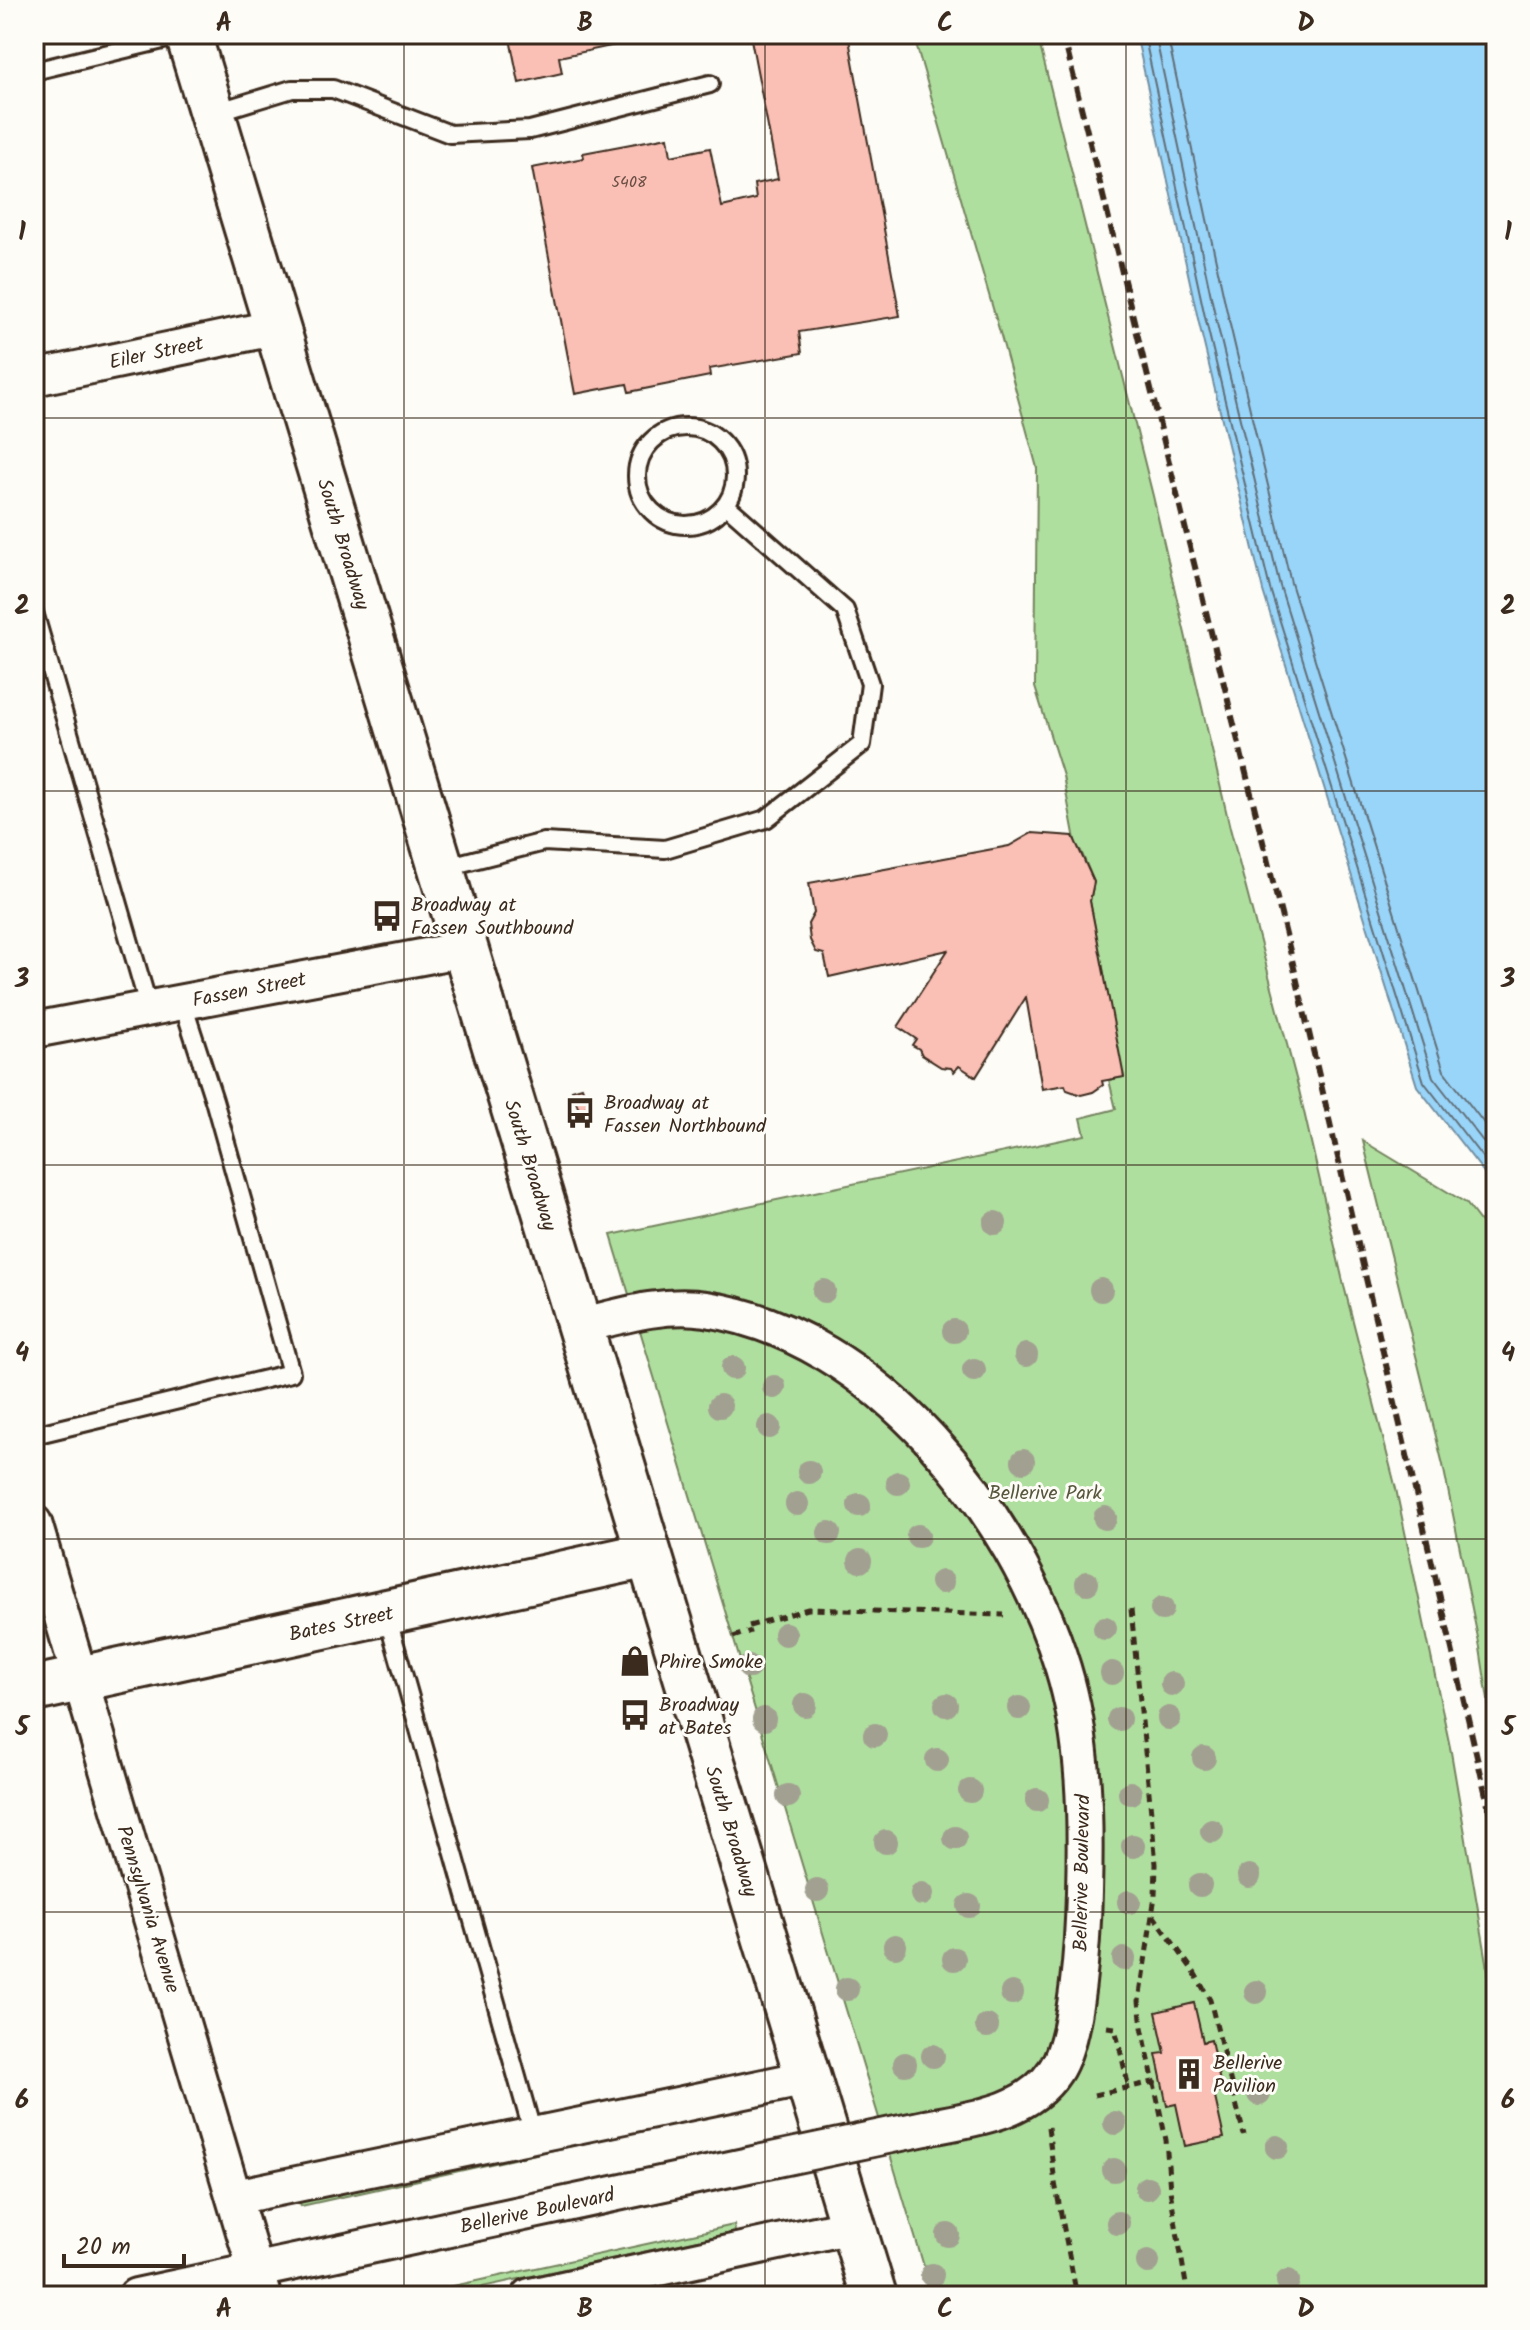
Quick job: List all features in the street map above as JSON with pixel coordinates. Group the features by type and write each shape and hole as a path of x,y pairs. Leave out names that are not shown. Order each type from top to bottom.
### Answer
{"main road":[{"name":"South Broadway","path":"188,34 874,2296"},
{"name":"Bates Street","path":"34,1689 648,1555"}],"street":[{"name":"Eiler Street","path":"34,378 278,327"},
{"name":"Fassen Street","path":"34,1030 464,949"},
{"name":"Bellerive Boulevard","path":"136,2296 259,2283 758,2163 1005,2110 1028,2098 1044,2084 1065,2052 1072,2023 1084,1926 1084,1786 1064,1671 1045,1615 1012,1547 971,1486 929,1437 884,1396 804,1341 760,1322 703,1308 651,1310 580,1326"},
{"name":"Pennsylvania Avenue","path":"34,1523 259,2283"},
{"path":"235,2197 807,2078"},
{"path":"530,2296 852,2226"}],"lane":[{"path":"34,71 188,34"},
{"path":"212,113 292,89 333,89 450,134 530,130 710,84"},
{"path":"683,427 698,428 713,434 729,452 735,474 733,490 726,505 715,516 699,523 683,525 653,513 643,499 638,483 638,467 644,451 654,439 667,431 683,427"},
{"path":"441,868 544,842 665,849 752,824 766,819 862,744 870,684 845,610 726,505"},
{"path":"34,612 149,1008"},
{"path":"34,1435 291,1373 214,1100 182,1001"},
{"path":"386,1613 533,2134"}],"path":[{"path":"733,1637 808,1609 1045,1615"},
{"path":"1131,1609 1157,1880 1139,2001 1167,2149 1170,2190 1188,2296"},
{"path":"1152,1914 1210,2000 1244,2135"},
{"path":"1102,2027 1115,2028 1129,2088"},
{"path":"1217,2068 1227,2066"},
{"path":"1094,2095 1162,2080"},
{"path":"1044,2084 1055,2183 1077,2296"}],"green space":[{"name":"Bellerive Park","path":"913,34 1037,34 1153,496 1230,828 1299,1090 1344,1286 1396,1489 1451,1752 1487,1962 1496,2044 1496,2296 933,2296 611,1235 1085,1135 1081,1118 1116,1109 1109,1080 1123,1077 1090,901 1094,882 1076,845 1063,776 1035,687 1037,468"},
{"path":"1363,1141 1466,1203 1496,1242 1496,1752 1480,1648 1443,1465"},
{"path":"716,2114 301,2206 299,2199"},
{"path":"734,2225 735,2232 441,2296 407,2296"}],"water":[{"path":"1136,34 1496,34 1496,1188 1417,1086 1263,591 1198,319"}],"building":[{"path":"509,34 667,34 559,57 562,73 519,83"},
{"path":"750,34 848,34 900,316 799,332 802,353 709,369 710,376 629,392 627,384 575,394 532,168 584,158 583,153 668,137 671,156 710,148 722,207 756,199 754,184 778,179"},
{"path":"1032,833 1073,836 1094,882 1090,901 1124,1077 1102,1081 1103,1085 1093,1092 1081,1095 1067,1090 1065,1085 1042,1089 1026,997 976,1077 959,1066 954,1072 951,1068 941,1067 912,1045 916,1039 898,1027 948,950 829,977 824,954 816,952 810,940 808,924 814,913 809,883 1009,846"},
{"path":"582,1087 589,1106 579,1110 572,1090"},
{"name":"Bellerive Pavilion","path":"1194,2003 1203,2042 1211,2040 1222,2091 1214,2093 1224,2138 1185,2146 1176,2104 1167,2106 1156,2054 1165,2053 1156,2012"}],"railway":[{"path":"1063,34 1291,955 1493,1826 1496,1856"}],"place":[{"name":"Broadway at Fassen Southbound","path":"387,916"},
{"name":"Broadway at Fassen Northbound","path":"580,1113"},
{"name":"Phire Smoke","path":"635,1661"},
{"name":"Broadway at Bates","path":"635,1715"},
{"name":"Bellerive Pavilion","path":"1189,2074"}]}
